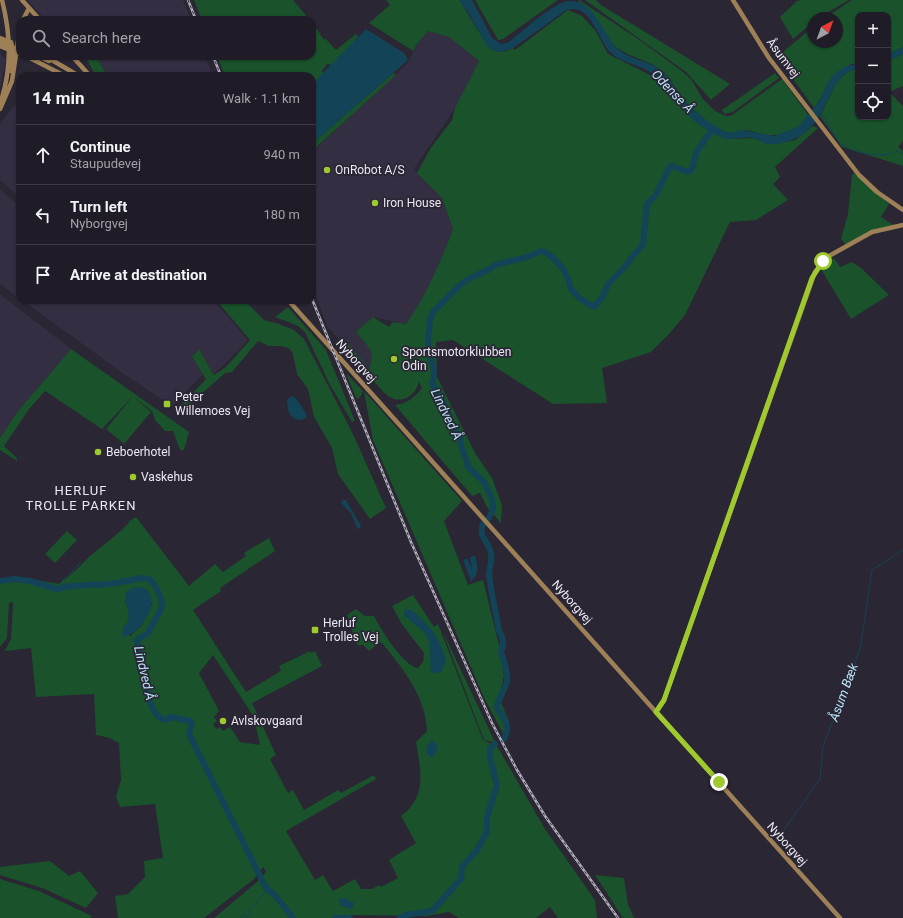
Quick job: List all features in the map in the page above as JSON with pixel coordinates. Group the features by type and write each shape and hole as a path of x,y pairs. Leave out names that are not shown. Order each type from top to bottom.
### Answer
{"street":[{"path":"0,109 14,74 14,47 8,16 2,0"},
{"path":"22,0 36,16"},
{"name":"Åsumvej","path":"733,0 759,42 859,175 876,192 903,210"},
{"path":"25,16 29,8"},
{"path":"0,38 14,47"},
{"path":"0,42 14,47"},
{"path":"0,46 14,47"},
{"path":"0,104 14,47"},
{"path":"34,60 57,72"},
{"path":"47,60 69,70"},
{"path":"52,60 72,72"},
{"path":"76,60 86,72"},
{"path":"656,712 664,700 815,272 829,256 872,232 903,225"},
{"name":"Nyborgvej","path":"292,304 840,918"}],"shaded area":[{"path":"27,0 183,0 189,16 42,16"},
{"path":"428,31 449,37 479,61 455,108 414,169 442,198 453,229 436,272 420,305 406,324 373,317 357,332 370,349 373,357 368,374 327,326 316,296 316,148 407,64 417,44"},
{"path":"0,54 6,59 0,89"},
{"path":"98,60 207,60 211,72 105,72"},
{"path":"16,103 16,194 0,180 0,124"},
{"path":"0,189 16,203 16,296 0,284"},
{"path":"0,294 71,349 18,411 0,438"},
{"path":"28,304 216,304 248,340 214,374 199,349 192,357 203,374 172,406 121,372"}],"green space":[{"path":"194,0 293,0 307,16 200,16"},
{"path":"386,0 459,0 487,43 495,51 500,52 513,48 515,50 568,10 582,16 595,30 608,54 652,76 683,110 711,132 733,139 753,138 768,144 773,144 795,140 813,126 818,128 775,167 780,177 773,184 788,200 756,220 730,222 685,315 669,334 651,352 602,368 607,403 553,404 453,340 436,342 437,377 475,453 492,478 502,505 501,523 487,507 480,493 472,496 395,405 407,402 417,394 422,388 419,382 416,389 408,397 396,399 385,394 368,374 371,351 356,332 373,317 389,327 393,322 406,324 427,290 438,266 453,229 442,198 417,173 430,149 452,120 455,108 479,61 449,37 428,31 413,51 369,23 390,5"},
{"path":"475,0 558,0 503,39 498,40"},
{"path":"579,0 641,41 683,72 691,79 703,99 715,111 726,116 731,116 782,79 809,116 796,128 783,134 768,135 748,130 735,133 723,131 709,123 688,105 664,72 649,63 623,52 612,43 594,15 590,10 578,2"},
{"path":"585,0 596,0 601,5 730,84 711,100 686,72"},
{"path":"849,0 828,12 807,12 807,27 793,39 780,17 797,1"},
{"path":"852,0 903,0 903,47 891,53 891,12 855,12 855,64 851,64 823,95 814,108 777,57 807,32 807,48 843,48 843,12 834,12"},
{"path":"316,28 324,40 325,38 336,50 356,34 358,36 336,66 327,64 322,71 326,78 316,94 316,72 223,72 219,60 316,60"},
{"path":"903,54 903,86 891,91 891,84 891,60"},
{"path":"87,60 98,60 105,72 94,72"},
{"path":"855,70 855,120 891,120 891,94 903,106 903,141 898,147 903,151 903,166 842,147 820,116 834,87 844,75"},
{"path":"393,73 396,75 316,147 316,140"},
{"path":"775,73 779,78 733,112 724,114 722,110"},
{"path":"854,173 889,204 881,217 893,225 876,229 846,245 841,239 848,214 852,175"},
{"path":"834,258 840,267 852,262 861,268 889,295 851,319 822,271"},
{"path":"219,304 248,304 264,320 294,330 304,339 352,432 386,508 370,519 338,474 332,448 314,417 308,389 297,374 293,354 290,349 282,346 269,346 258,341 232,372 225,373 180,413 177,410 206,379 192,357 199,349 214,375 226,367 250,340"},
{"path":"288,307 326,350 355,421 352,422 330,385 305,332 298,326 275,317"},
{"path":"345,340 366,365 364,370 352,363 335,343 337,341 341,342"},
{"path":"71,349 189,432 184,450 180,450 173,431 165,431 155,420 152,411 134,397 151,412 124,444 106,429 133,396 102,429 45,391 29,409 4,446 17,458 17,461 0,450 0,438 18,411"},
{"path":"346,373 363,391 359,399 356,398"},
{"path":"364,391 462,501 444,521 468,585 483,580 500,645 504,676 499,698 509,721 505,737 485,700 373,440"},
{"path":"136,517 189,586 215,564 223,572 246,556 244,553 269,538 275,551 220,588 221,591 193,610 246,692 281,671 279,666 310,651 311,653 315,651 322,666 252,703 276,755 270,759 288,793 293,790 304,810 338,790 341,793 374,775 376,779 286,831 315,880 323,875 333,891 355,879 361,889 372,889 379,885 381,887 398,878 389,860 416,843 401,816 409,809 418,792 420,773 416,742 427,731 426,718 418,694 405,672 381,642 369,651 363,645 357,645 347,615 356,609 365,616 374,616 387,638 399,654 412,666 418,668 423,662 424,653 401,623 392,606 413,595 434,627 438,624 483,740 497,746 545,829 595,900 597,918 558,918 550,907 536,918 459,918 449,912 427,916 349,915 348,918 214,918 257,882 266,872 263,867 254,879 204,918 118,918 115,896 128,894 145,877 144,861 163,858 155,804 120,807 116,797 121,780 119,743 110,738 96,735 94,694 36,697 31,648 5,651 11,639 13,602 9,603 7,638 0,647 0,582 11,582 19,577 59,584 120,532 129,523 128,522","holes":["125,601 153,602 141,626 130,636 124,625 127,625 129,619","213,655 254,717 260,745 240,742 230,727 223,731 220,727 216,729 213,724 217,721 214,717 219,711 199,673"]},
{"path":"67,531 77,540 55,563 45,554"},
{"path":"442,630 495,742 484,740"},
{"path":"50,861 69,876 80,871 98,893 86,908 42,888 0,875 0,867"},
{"path":"595,875 624,878 628,904 634,918 623,918"},
{"path":"0,879 39,891 92,916 90,918 0,918"}],"water":[{"name":"Odense Å","path":"459,0 472,0 492,38 501,44 509,42 539,17 557,5 571,1 579,2 592,12 618,49 628,56 650,64 661,70 691,107 709,122 729,133 743,130 774,136 798,127 820,100 833,75 846,66 855,64 855,70 847,73 839,80 812,126 802,135 778,144 767,144 753,138 725,138 709,131 692,119 682,109 664,84 657,77 642,68 625,62 610,52 592,23 581,11 574,9 565,11 513,48 501,52 495,51 487,46 468,12"},
{"path":"366,29 404,53 408,60 316,140 316,81"},
{"path":"903,47 903,54 891,60 891,53"},
{"path":"291,396 296,398 307,416 303,420 295,419 290,414 287,400"},
{"path":"343,500 346,500 361,526 359,529 357,528 351,513 341,503"},
{"path":"475,556 478,570 476,576 471,581 463,560 467,558 472,569 470,558"},
{"path":"141,587 148,591 152,598 148,615 136,630 129,635 122,637 124,625 127,625 129,615 125,596 126,592 133,588"},
{"path":"410,609 422,619 437,638 441,646 446,661 441,672 431,672 429,642 426,634 404,615 405,610"},
{"path":"432,740 438,746 434,756 431,757 426,753 427,747"},
{"path":"343,898 354,903 354,906 350,909 340,905 339,899"}],"waterway":[{"name":"Åsum Bæk","path":"822,114 837,138 848,148 862,153 877,155 885,155 896,151 903,153"},
{"name":"Lindved Å","path":"489,518 493,509 492,499 484,482 469,468 461,446 460,437 453,428 449,413 432,383 434,378 434,369 429,353 428,339 430,320 433,312 468,279 488,270 495,265 527,257 541,251 545,252 561,266 569,280 571,289 576,295 594,307 603,296 608,284 623,269 643,244 647,204 656,195 669,168 671,166 688,172 692,169 696,153 713,128"},
{"name":"Lindved Å","path":"483,524 482,533 490,549 491,561 489,574 499,631 503,639 501,653 507,674 507,681 497,708 505,719 507,726 504,739"},
{"name":"Åsum Bæk","path":"778,838 820,779 823,746 854,667 861,644 872,570 903,550"},
{"path":"62,581 81,562"},
{"name":"Lindved Å","path":"0,581 14,579 30,581 57,589 70,586 110,584 142,578 149,579 154,584 161,598 162,607 148,633 137,640 151,705 159,717 165,720 172,717 190,721 192,724 189,734 266,888 274,894 293,918"},
{"name":"Lindved Å","path":"400,918 406,915 432,911 461,879 462,867 477,850 487,831 487,817 497,785 490,758 490,748 495,744"},
{"path":"241,918 243,915 247,917 250,914 249,909 268,891"},
{"name":"Lindved Å","path":"335,918 350,918"}],"railway":[{"path":"188,0 194,16"},
{"path":"215,60 219,72"},
{"path":"314,304 411,542 492,723 517,770 545,816 618,918"}],"place":[{"name":"OnRobot A/S","path":"327,170"},
{"name":"Iron House","path":"375,203"},
{"name":"Sportsmotorklubben Odin","path":"394,359"},
{"name":"Peter Willemoes Vej","path":"167,404"},
{"name":"Beboerhotel","path":"98,452"},
{"name":"Vaskehus","path":"133,477"},
{"name":"Herluf Trolles Vej","path":"315,630"},
{"name":"Avlskovgaard","path":"223,721"}],"district":[{"name":"HERLUF TROLLE PARKEN","path":"81,498"}],"route":[{"path":"719,782 656,712 664,700 812,278 823,261"}]}
